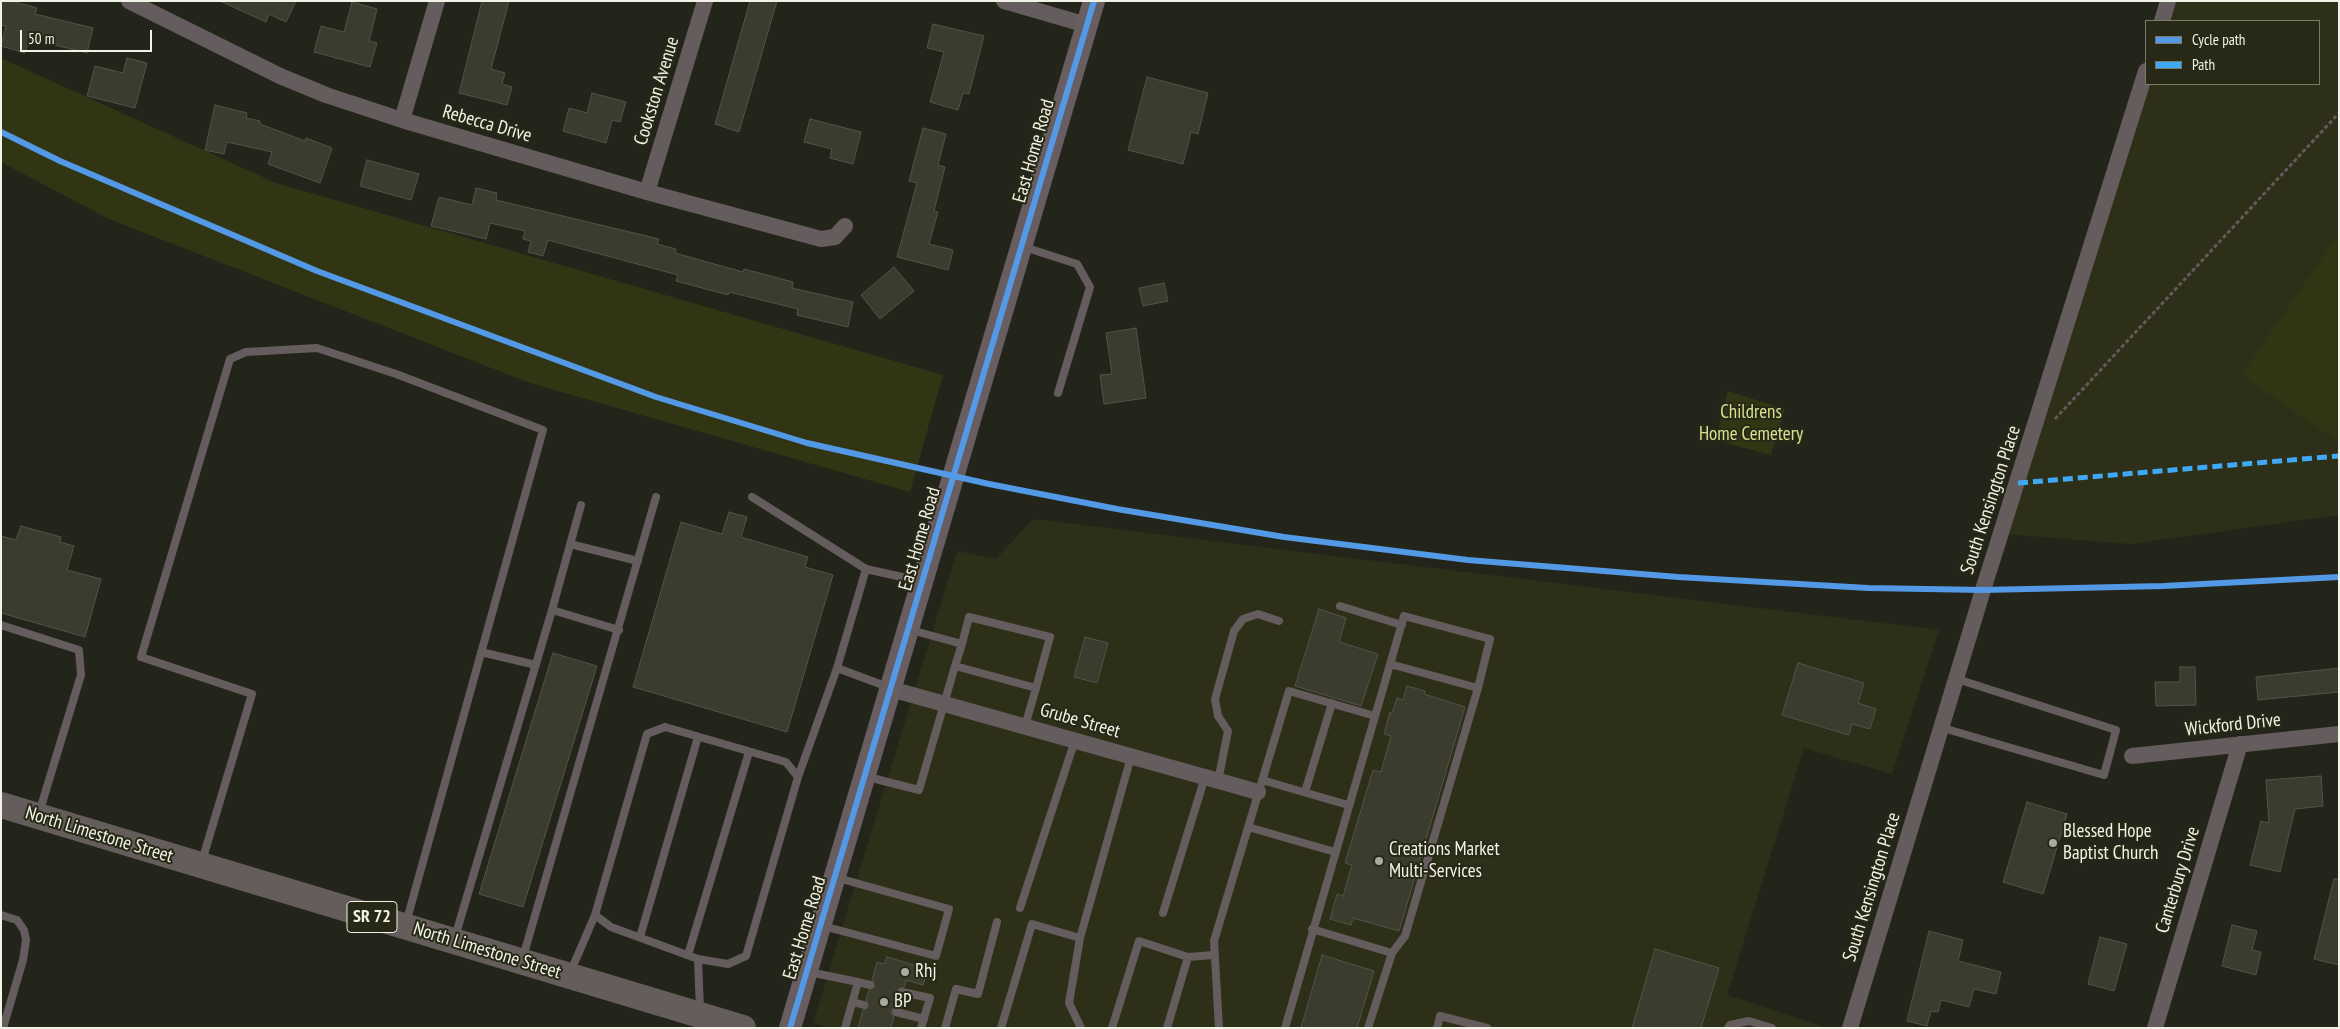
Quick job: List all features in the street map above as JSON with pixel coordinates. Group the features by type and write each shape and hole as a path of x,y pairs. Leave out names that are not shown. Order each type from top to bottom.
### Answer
{"main road":[{"name":"North Limestone Street","path":"1,805 743,1028"}],"street":[{"name":"Rebecca Drive","path":"128,1 280,76 326,95 402,120 647,192 821,239 836,237 845,226"},
{"path":"402,120 437,1"},
{"name":"Cookston Avenue","path":"647,192 705,1"},
{"path":"1004,1 1086,25"},
{"name":"East Home Road","path":"790,1028 1094,1"},
{"path":"2162,20 2168,1"},
{"name":"South Kensington Place","path":"1850,1028 2145,74"},
{"name":"Grube Street","path":"891,689 1211,779 1260,786"},
{"name":"Wickford Drive","path":"2132,756 2339,734"},
{"name":"Canterbury Drive","path":"2155,1028 2240,744"}],"lane":[{"path":"1022,246 1077,264 1090,287 1058,393"},
{"path":"201,865 252,694 141,657 230,359 246,352 317,348 396,374 543,430 405,926"},
{"path":"522,961 656,497"},
{"path":"752,497 866,569 923,582"},
{"path":"454,941 536,665 581,505"},
{"path":"570,544 638,562"},
{"path":"595,915 611,927 698,959 728,964 746,956 798,777 837,668 866,569"},
{"path":"1340,606 1402,625"},
{"path":"552,610 619,630"},
{"path":"1162,913 1228,731 1218,716 1215,699 1234,631 1243,619 1258,614 1279,621"},
{"path":"1285,1028 1312,929 1404,616 1490,639 1478,688 1405,936 1392,953 1368,1028"},
{"path":"866,776 919,790 969,617 1050,637 1025,726"},
{"path":"1,626 79,650 81,675 38,816"},
{"path":"909,630 962,644"},
{"path":"481,652 536,665"},
{"path":"1390,664 1478,688"},
{"path":"955,666 1036,688"},
{"path":"837,668 891,689"},
{"path":"1942,728 2104,775 2116,730 1957,679"},
{"path":"1219,1028 1213,955 1214,940 1289,690 1375,716"},
{"path":"1305,792 1332,703"},
{"path":"569,975 595,915 647,734 665,727 786,762 798,777"},
{"path":"640,937 698,737"},
{"path":"1020,908 1075,740"},
{"path":"688,955 749,752"},
{"path":"1081,1028 1069,1003 1080,938 1131,757"},
{"path":"1260,786 1305,792 1348,805"},
{"path":"1248,826 1335,852"},
{"path":"821,926 936,956 949,909 836,877"},
{"path":"1,915 18,920 24,930 26,940 23,960 3,1028"},
{"path":"945,1028 956,989 978,994 997,922"},
{"path":"1001,1028 1032,924 1080,938"},
{"path":"1312,929 1392,953"},
{"path":"1112,1028 1139,941 1188,957 1213,955"},
{"path":"1167,1028 1188,957"},
{"path":"698,959 700,1015"},
{"path":"807,972 870,985"},
{"path":"845,1028 858,982"},
{"path":"902,992 930,998 921,1028"},
{"path":"852,1002 864,1004"},
{"path":"896,1012 924,1019"},
{"path":"1437,1028 1440,1016 1487,1028"},
{"path":"1728,1028 1730,1025 1749,1021 1772,1028"}],"path":[{"path":"2030,445 2339,114"}],"shaded area":[{"path":"2168,1 2339,1 2339,515 2131,544 2002,534 2146,85 2320,85 2320,20 2162,20"},
{"path":"1033,519 1939,630 1892,774 1804,748 1727,995 1827,1028 829,1028 813,1023 957,551 996,559"}],"green space":[{"path":"1,58 276,183 943,375 910,492 530,383 109,219 1,162"},
{"path":"2339,234 2339,442 2241,375"},
{"name":"Childrens Home Cemetery","path":"1728,391 1785,409 1771,455 1715,440"}],"building":[{"path":"1,1 11,1 37,8 35,14 93,28 87,53 55,45 56,39 31,32 25,53 1,46 6,26 1,25"},
{"path":"220,1 296,1 286,22 269,14 266,22"},
{"path":"482,1 509,1 491,69 505,73 502,84 512,87 507,105 459,93"},
{"path":"750,1 777,1 739,132 715,124"},
{"path":"352,2 377,9 369,41 377,43 370,67 314,52 321,26 344,32"},
{"path":"933,24 984,36 969,94 963,93 958,110 930,102 944,52 927,48"},
{"path":"127,58 147,63 135,108 87,96 95,66 123,73"},
{"path":"1147,77 1208,93 1198,134 1191,132 1183,164 1128,150"},
{"path":"592,93 626,102 620,122 612,120 606,143 563,131 569,108 587,113"},
{"path":"215,105 247,113 246,118 260,121 260,124 305,141 306,138 332,148 320,183 268,164 272,152 227,142 224,154 205,150"},
{"path":"810,119 861,132 853,164 830,158 832,149 804,142"},
{"path":"923,128 946,134 938,165 945,167 934,211 938,212 929,244 953,250 948,270 897,257 917,183 909,181"},
{"path":"367,160 419,174 411,200 360,186"},
{"path":"476,188 497,193 496,200 659,239 657,244 676,249 675,253 743,272 744,269 793,282 792,288 853,302 848,327 797,315 798,309 729,292 728,295 676,281 678,275 548,240 543,256 528,252 531,241 523,239 525,231 490,223 486,239 431,226 439,197 472,205"},
{"path":"894,267 914,291 880,319 861,295"},
{"path":"1164,283 1168,301 1143,306 1139,288"},
{"path":"1136,328 1146,398 1104,404 1100,375 1112,374 1106,333"},
{"path":"729,512 747,517 741,537 808,557 805,567 833,575 787,732 633,687 681,522 722,534"},
{"path":"21,526 61,537 60,542 74,546 67,570 101,579 85,637 1,613 1,536 16,540"},
{"path":"1319,609 1346,618 1339,642 1378,654 1361,706 1295,686"},
{"path":"1085,637 1108,643 1097,683 1074,677"},
{"path":"553,653 597,666 523,907 479,894"},
{"path":"1798,663 1864,683 1858,703 1876,709 1870,729 1852,724 1849,735 1782,715"},
{"path":"2180,667 2195,667 2196,705 2156,706 2155,682 2180,682"},
{"path":"2339,668 2339,692 2258,700 2256,677"},
{"path":"1407,686 1425,691 1424,694 1465,707 1399,931 1353,918 1351,925 1330,919 1337,894 1343,896 1352,865 1345,863 1373,770 1381,772 1391,736 1384,734 1390,712 1392,713 1397,698 1403,700"},
{"path":"2321,776 2323,806 2295,809 2280,872 2250,865 2261,821 2269,823 2266,780"},
{"path":"2027,802 2067,814 2043,894 2003,882"},
{"path":"2334,879 2339,879 2339,965 2314,959"},
{"path":"2232,925 2257,931 2252,950 2261,952 2256,975 2222,966"},
{"path":"1929,931 1963,940 1958,961 2001,972 1996,994 1974,989 1969,1007 1941,1000 1938,1012 1931,1011 1927,1026 1907,1021"},
{"path":"2100,937 2127,944 2114,991 2088,984"},
{"path":"1655,949 1719,968 1701,1028 1632,1028"},
{"path":"1322,955 1374,971 1357,1028 1301,1028"},
{"path":"887,957 928,969 923,985 906,980 904,987 898,989 897,994 900,997 898,1007 891,1010 891,1014 894,1017 891,1028 858,1028 863,1010 869,1007 866,1000 869,990 875,987 872,980 877,962 884,964"}],"marked path":[{"path":"2018,483 2339,456"}],"cycle path":[{"path":"790,1028 1094,1"},
{"path":"1,132 60,161 317,271 656,397 807,443 989,484 1117,509 1284,537 1468,560 1678,577 1868,588 1983,590 2164,586 2339,577"}],"place":[{"name":"Blessed Hope Baptist Church","path":"2053,843"},
{"name":"Creations Market Multi-Services","path":"1379,861"},
{"name":"Rhj","path":"905,972"},
{"name":"BP","path":"884,1002"}]}
